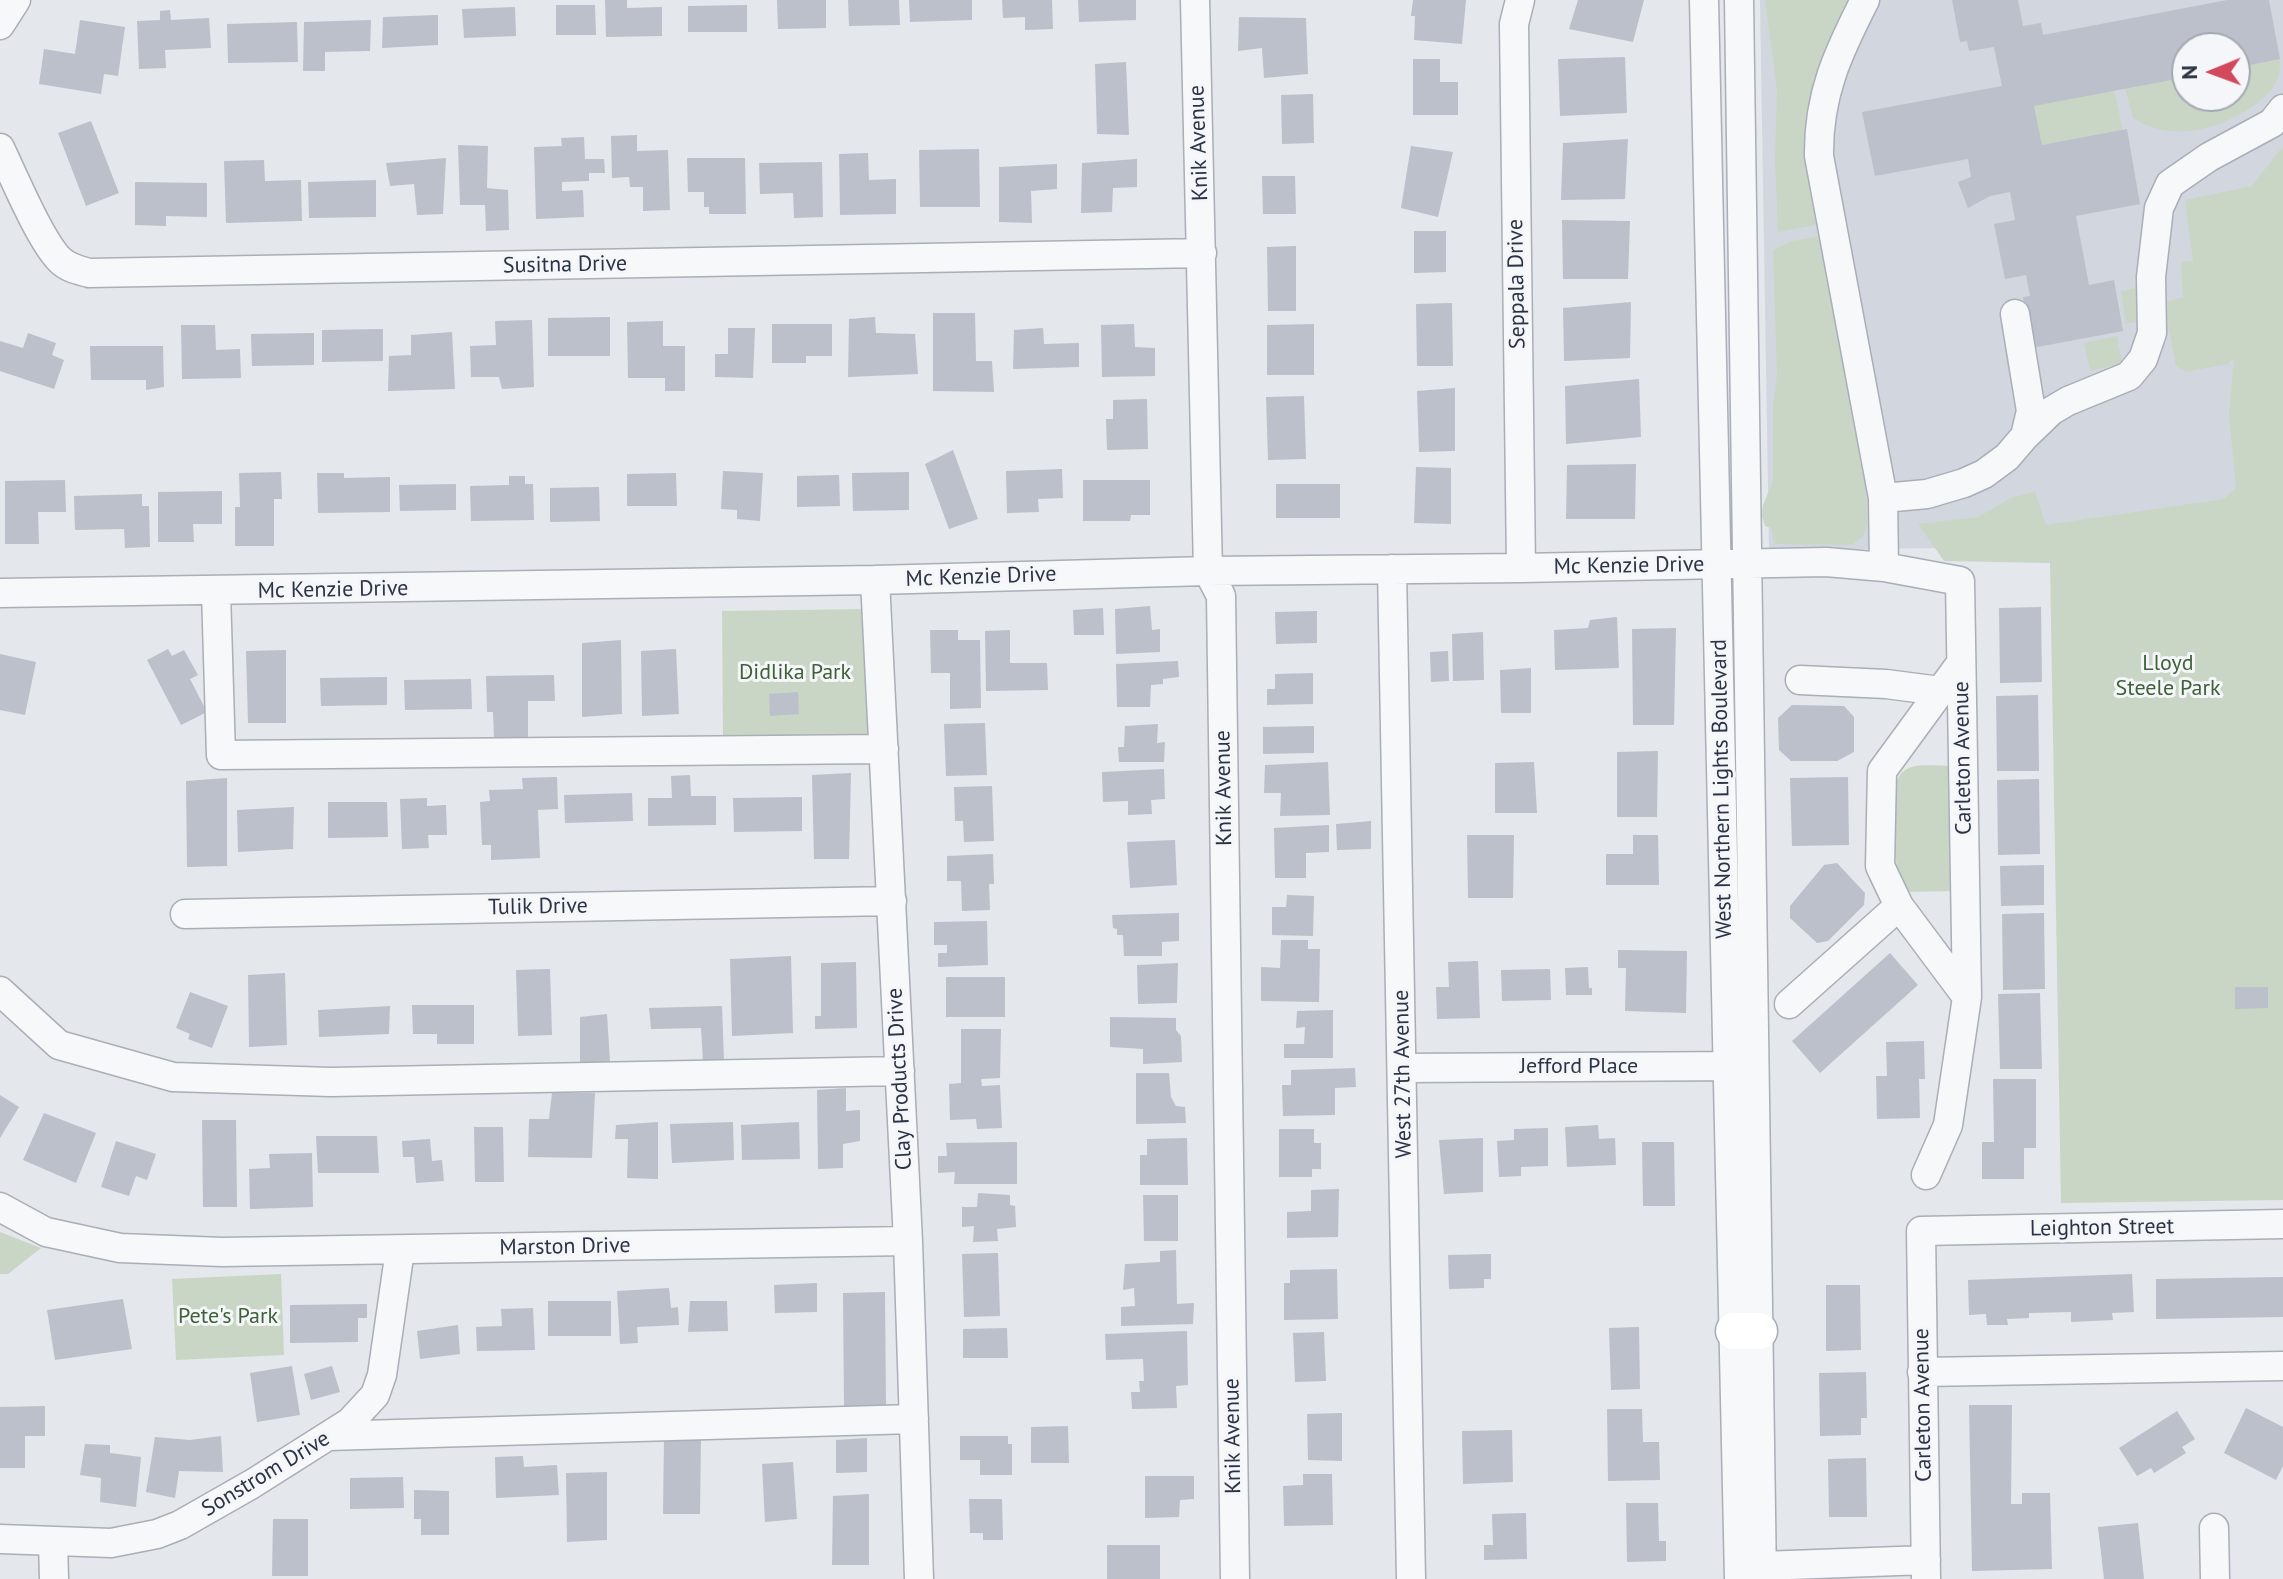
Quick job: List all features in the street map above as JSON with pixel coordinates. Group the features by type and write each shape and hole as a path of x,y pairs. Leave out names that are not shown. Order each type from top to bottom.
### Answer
{"street":[{"path":"0,25 16,0"},
{"name":"Knik Avenue","path":"1195,0 1208,571 1221,596 1235,1579"},
{"name":"Seppala Drive","path":"1520,0 1514,24 1521,568"},
{"name":"West Northern Lights Boulevard","path":"1704,0 1717,565 1741,1066 1754,1575"},
{"name":"West Northern Lights Boulevard","path":"1739,0 1748,564 1741,1066"},
{"path":"1865,0 1833,64 1823,97 1818,126 1819,156 1883,498 1884,567"},
{"path":"1883,498 1927,494 1984,474 2007,457 2051,411 2129,376 2143,359 2152,333 2151,277 2157,224 2159,208 2170,184 2209,157 2272,123 2283,109"},
{"name":"Susitna Drive","path":"0,148 59,260 73,269 89,273 1202,253"},
{"path":"2015,314 2031,411 2025,436"},
{"name":"Mc Kenzie Drive","path":"0,593 216,592 1208,571 1826,562 1884,567 1960,581"},
{"name":"West 27th Avenue","path":"1392,569 1411,1579"},
{"name":"Clay Products Drive","path":"875,580 908,1241 919,1579"},
{"name":"Carleton Avenue","path":"1926,1175 1948,1125 1967,997 1960,581"},
{"path":"216,592 221,755 884,749"},
{"name":"Carleton Avenue","path":"1961,663 1882,771 1880,866 1899,906 1967,997"},
{"path":"1800,680 1886,684 1940,691"},
{"name":"Tulik Drive","path":"185,914 892,901"},
{"path":"1789,1004 1899,906"},
{"path":"0,991 59,1045 173,1077 331,1082 900,1071"},
{"name":"Jefford Place","path":"1403,1068 1741,1066"},
{"name":"Marston Drive","path":"0,1207 46,1232 120,1248 222,1252 908,1241"},
{"name":"Leighton Street","path":"1921,1231 2283,1224"},
{"name":"Carleton Avenue","path":"1921,1231 1926,1569"},
{"name":"Sonstrom Drive","path":"0,1539 111,1543 157,1534 180,1525 252,1484 350,1422 375,1395 382,1375 400,1250"},
{"path":"1922,1372 2283,1366"},
{"path":"328,1436 914,1419"},
{"path":"2214,1528 2215,1579"},
{"path":"53,1542 54,1579"},
{"path":"1754,1575 1926,1569"}],"shaded area":[{"path":"1760,0 2283,0 2283,544 1769,550"}],"green space":[{"path":"1765,0 1851,0 1825,54 1808,109 1807,158 1820,224 1778,232 1775,159 1777,90"},
{"path":"2280,59 2276,82 2251,107 2251,65"},
{"path":"2171,80 2171,112 2244,112 2207,128 2177,132 2162,130 2133,118 2125,88"},
{"path":"2114,90 2123,130 2042,145 2034,106"},
{"name":"Lloyd Steele Park","path":"2283,146 2283,1200 2061,1203 2050,563 1944,561 1918,524 1978,517 2013,497 2035,492 2046,525 2224,499 2236,488 2229,415 2234,358 2228,364 2186,372 2176,366 2165,307 2167,302 2183,297 2181,262 2193,261 2185,200 2252,186"},
{"path":"1822,236 1864,450 1867,525 1863,536 1852,545 1775,544 1771,528 1765,526 1762,516 1773,481 1773,406 1777,375 1773,250 1792,241"},
{"path":"2146,286 2152,319 2126,324 2121,291"},
{"path":"2117,336 2122,364 2090,371 2084,343"},
{"name":"Didlika Park","path":"866,609 867,734 723,736 722,611"},
{"path":"1951,766 1955,891 1904,892 1891,824 1894,787 1901,774 1912,767"},
{"path":"0,1232 41,1248 8,1274 0,1274"},
{"name":"Pete's Park","path":"281,1274 284,1355 176,1360 172,1279"}],"building":[{"path":"605,0 627,0 627,8 662,7 662,36 606,37"},
{"path":"777,0 826,0 826,28 778,29"},
{"path":"848,0 899,0 900,25 849,26"},
{"path":"909,0 972,0 972,20 910,22"},
{"path":"1002,0 1052,0 1053,29 1025,30 1025,17 1003,18"},
{"path":"1078,0 1136,0 1136,20 1079,22"},
{"path":"1413,0 1466,0 1462,44 1414,40"},
{"path":"1578,0 1644,0 1633,42 1569,29"},
{"path":"1952,0 2018,0 2023,26 2041,23 2043,35 2227,0 2269,0 2280,59 2251,65 2251,32 2171,32 2171,80 2034,106 2042,145 2127,129 2140,204 2076,216 2089,285 2114,280 2123,331 2032,348 2023,297 2030,296 2026,275 2005,279 1994,224 2015,220 2010,192 1990,196 1968,208 1958,182 1971,177 1968,159 1875,176 1862,112 2002,86 1994,47 1969,51 1967,41 1960,42"},
{"path":"556,5 595,5 596,35 556,35"},
{"path":"747,5 747,32 688,32 688,6"},
{"path":"515,7 516,36 464,38 462,9"},
{"path":"170,10 171,20 209,18 211,48 165,50 166,68 139,69 137,21 160,20 160,11"},
{"path":"438,15 438,45 382,48 383,17"},
{"path":"1239,17 1306,18 1308,74 1264,78 1262,48 1238,51"},
{"path":"80,20 125,27 118,76 104,74 101,94 39,84 44,49 75,54"},
{"path":"371,20 370,51 325,52 325,71 303,71 304,22"},
{"path":"297,22 298,62 228,63 227,24"},
{"path":"1625,57 1627,113 1560,116 1558,59"},
{"path":"1413,59 1440,59 1440,82 1458,82 1458,115 1413,115"},
{"path":"1126,62 1129,135 1097,134 1095,64"},
{"path":"1313,94 1314,143 1282,144 1281,95"},
{"path":"91,121 119,193 86,206 58,133"},
{"path":"637,135 637,151 668,150 670,210 643,211 643,187 630,187 629,177 612,178 611,136"},
{"path":"584,137 585,159 604,159 605,173 589,173 589,181 562,182 562,191 583,190 584,217 536,219 534,147 562,146 561,138"},
{"path":"1628,139 1625,199 1561,200 1563,143"},
{"path":"458,145 488,146 487,188 508,190 509,230 486,231 485,205 460,205"},
{"path":"1411,146 1453,152 1438,217 1401,208"},
{"path":"979,149 980,207 920,207 919,150"},
{"path":"868,153 869,180 896,179 896,214 840,215 839,154"},
{"path":"446,158 443,214 417,215 414,184 390,186 386,163"},
{"path":"687,158 745,158 746,214 709,214 709,207 704,207 704,192 688,192"},
{"path":"1137,159 1137,187 1113,188 1112,212 1081,213 1082,163"},
{"path":"264,160 265,181 301,180 302,221 226,223 224,161"},
{"path":"822,162 823,217 794,218 793,193 760,194 759,163"},
{"path":"1057,164 1057,189 1031,191 1032,223 999,222 999,167"},
{"path":"1262,176 1295,176 1296,214 1263,214"},
{"path":"376,180 376,217 309,218 308,182"},
{"path":"135,182 207,183 207,217 166,216 166,226 135,225"},
{"path":"1562,220 1630,221 1628,279 1563,279"},
{"path":"1414,231 1446,231 1446,272 1414,273"},
{"path":"1296,246 1296,311 1268,311 1267,247"},
{"path":"1631,302 1630,358 1564,361 1563,308"},
{"path":"1452,303 1453,366 1417,366 1416,304"},
{"path":"933,313 975,313 976,361 992,361 994,392 933,391"},
{"path":"610,317 610,356 548,356 548,318"},
{"path":"875,317 876,333 915,334 918,374 848,377 849,319"},
{"path":"532,320 534,387 502,389 499,377 471,377 470,346 496,345 495,321"},
{"path":"663,321 663,346 685,346 685,391 665,391 665,378 628,378 627,322"},
{"path":"772,324 832,324 832,356 806,356 806,363 772,363"},
{"path":"1134,324 1135,347 1155,348 1155,376 1102,377 1101,325"},
{"path":"1314,324 1314,375 1267,375 1267,325"},
{"path":"181,325 215,325 216,350 240,349 241,378 182,379"},
{"path":"728,328 755,328 753,378 715,377 715,354 728,354"},
{"path":"1043,328 1044,344 1079,343 1079,367 1013,369 1014,330"},
{"path":"383,329 383,361 322,362 322,330"},
{"path":"452,332 455,389 388,391 389,356 411,355 411,335"},
{"path":"28,333 56,343 52,355 64,360 54,389 0,371 0,341 23,348"},
{"path":"314,333 314,365 252,366 251,334"},
{"path":"90,346 163,346 164,387 146,390 146,380 91,380"},
{"path":"1639,379 1641,437 1566,444 1565,386"},
{"path":"1455,388 1455,451 1419,452 1417,391"},
{"path":"1304,396 1306,459 1268,460 1266,397"},
{"path":"1147,399 1148,449 1107,450 1106,419 1113,419 1113,400"},
{"path":"953,450 978,519 949,529 925,464"},
{"path":"1636,464 1635,519 1566,519 1567,465"},
{"path":"1416,467 1451,468 1451,524 1414,523"},
{"path":"1062,469 1063,498 1038,499 1039,512 1007,513 1006,471"},
{"path":"723,471 763,473 760,521 737,519 737,510 721,509"},
{"path":"281,472 282,499 274,499 274,546 235,546 235,507 240,507 239,473"},
{"path":"909,472 909,510 853,511 852,473"},
{"path":"317,473 344,473 344,478 390,477 390,512 318,513"},
{"path":"676,473 677,506 627,506 627,474"},
{"path":"839,475 840,506 797,507 797,476"},
{"path":"509,476 525,476 525,484 533,484 534,520 471,521 470,486 509,485"},
{"path":"65,480 66,512 38,512 39,544 5,544 5,481"},
{"path":"1083,480 1150,480 1150,515 1131,515 1130,521 1083,521"},
{"path":"456,484 456,510 400,511 399,485"},
{"path":"1276,484 1340,484 1340,518 1276,518"},
{"path":"599,487 600,521 550,522 550,488"},
{"path":"222,491 222,524 193,524 194,542 158,542 158,492"},
{"path":"142,494 142,506 149,506 150,547 125,548 124,529 75,530 74,496"},
{"path":"1150,606 1152,630 1160,629 1160,652 1116,654 1115,609"},
{"path":"2041,607 2042,682 2000,683 1999,608"},
{"path":"1103,608 1104,635 1074,635 1073,610"},
{"path":"1317,611 1317,643 1276,644 1275,612"},
{"path":"1617,617 1619,668 1555,670 1554,630 1588,628 1590,620"},
{"path":"1676,628 1674,725 1633,725 1632,629"},
{"path":"930,630 958,630 958,640 980,640 981,708 950,709 950,673 931,673"},
{"path":"1010,630 1010,663 1047,663 1048,690 986,691 985,631"},
{"path":"1483,632 1484,680 1453,681 1452,634"},
{"path":"621,640 622,714 582,717 582,643"},
{"path":"168,649 172,656 184,650 198,675 190,679 207,712 181,725 147,660"},
{"path":"676,649 679,714 642,716 641,651"},
{"path":"286,650 286,723 248,723 246,651"},
{"path":"1448,651 1449,681 1431,682 1430,652"},
{"path":"0,654 36,662 25,715 0,710"},
{"path":"1178,661 1179,677 1163,679 1163,684 1151,685 1150,707 1117,707 1116,664"},
{"path":"1531,668 1531,713 1501,713 1500,670"},
{"path":"1313,673 1313,704 1267,705 1267,689 1275,689 1275,674"},
{"path":"554,675 555,701 528,701 528,740 494,740 493,712 487,712 486,676"},
{"path":"387,677 387,705 321,706 320,678"},
{"path":"471,679 472,709 405,710 404,680"},
{"path":"798,692 799,714 770,716 769,694"},
{"path":"2038,695 2039,771 1997,771 1996,696"},
{"path":"1792,705 1844,706 1854,717 1854,752 1837,761 1791,761 1779,750 1778,718"},
{"path":"985,723 987,775 946,776 944,724"},
{"path":"1158,724 1157,743 1165,742 1164,762 1119,762 1118,747 1124,747 1125,726"},
{"path":"1314,726 1314,753 1263,754 1263,727"},
{"path":"1658,751 1657,817 1617,817 1617,752"},
{"path":"1328,762 1330,815 1280,816 1281,793 1264,793 1265,765"},
{"path":"1534,762 1537,813 1495,813 1495,763"},
{"path":"1164,769 1165,799 1151,800 1152,814 1128,815 1128,801 1103,802 1102,772"},
{"path":"851,773 849,859 814,859 812,775"},
{"path":"690,775 691,796 716,796 716,825 648,826 648,798 672,798 671,776"},
{"path":"557,777 558,809 538,810 540,858 491,860 491,845 482,845 480,802 490,801 489,790 523,789 522,778"},
{"path":"1848,777 1849,845 1792,846 1790,778"},
{"path":"227,778 227,866 187,867 186,781"},
{"path":"2039,779 2040,854 1998,855 1997,780"},
{"path":"992,786 994,841 964,842 963,821 955,821 954,787"},
{"path":"632,793 633,821 565,823 564,795"},
{"path":"802,797 802,831 734,832 733,798"},
{"path":"427,798 427,806 446,805 447,835 428,835 429,848 402,849 400,799"},
{"path":"328,802 387,802 388,837 328,838"},
{"path":"294,807 293,849 238,852 237,810"},
{"path":"1371,821 1371,849 1337,850 1336,824"},
{"path":"1329,825 1329,852 1306,853 1306,878 1275,878 1274,828"},
{"path":"1467,835 1514,835 1513,898 1468,898"},
{"path":"1633,835 1658,835 1659,885 1606,885 1606,854 1633,854"},
{"path":"1175,840 1177,885 1130,888 1127,842"},
{"path":"993,854 994,884 989,884 990,910 962,911 961,881 947,881 947,856"},
{"path":"1837,863 1865,893 1864,905 1828,941 1817,943 1790,918 1790,906 1824,865"},
{"path":"2044,865 2044,905 2001,906 2000,866"},
{"path":"1287,895 1314,896 1313,936 1272,935 1272,907 1286,907"},
{"path":"1179,913 1179,941 1162,942 1162,956 1124,956 1123,935 1117,935 1117,929 1113,928 1112,915"},
{"path":"2044,913 2045,989 2003,990 2002,914"},
{"path":"987,921 988,965 938,967 938,953 947,953 947,945 934,945 934,922"},
{"path":"1281,940 1308,940 1308,949 1320,949 1319,1002 1261,1001 1261,967 1280,968"},
{"path":"1618,950 1687,951 1686,1013 1625,1011 1626,968 1618,968"},
{"path":"1890,953 1918,985 1820,1073 1792,1041"},
{"path":"791,956 793,1033 732,1036 730,959"},
{"path":"1478,961 1480,1018 1437,1019 1436,987 1449,987 1448,962"},
{"path":"856,962 857,1028 815,1029 815,1016 821,1016 821,963"},
{"path":"1178,963 1177,1003 1138,1004 1137,965"},
{"path":"1588,967 1592,995 1566,995 1565,968"},
{"path":"550,969 552,1035 518,1036 516,970"},
{"path":"1550,969 1551,1000 1502,1001 1501,970"},
{"path":"285,973 287,1045 249,1047 248,975"},
{"path":"946,977 1005,977 1005,1017 946,1017"},
{"path":"2235,987 2268,987 2268,1008 2235,1009"},
{"path":"190,992 228,1006 212,1048 188,1039 190,1034 176,1028"},
{"path":"2040,993 2042,1069 2000,1069 1998,994"},
{"path":"412,1005 474,1005 474,1044 437,1044 437,1034 413,1034"},
{"path":"390,1006 389,1034 319,1037 318,1010"},
{"path":"722,1006 724,1061 703,1062 701,1028 651,1029 649,1008"},
{"path":"1333,1010 1333,1058 1284,1058 1284,1044 1304,1044 1305,1027 1296,1028 1297,1011"},
{"path":"607,1014 610,1062 580,1064 580,1017"},
{"path":"1110,1017 1176,1018 1176,1030 1181,1036 1182,1062 1143,1064 1143,1049 1110,1047"},
{"path":"961,1029 1001,1029 1000,1078 981,1079 982,1086 1000,1085 1002,1128 977,1129 976,1119 950,1120 949,1084 961,1083"},
{"path":"1924,1041 1925,1079 1919,1079 1920,1118 1877,1119 1876,1076 1887,1076 1886,1042"},
{"path":"1355,1068 1356,1087 1335,1088 1335,1115 1283,1116 1282,1085 1291,1085 1291,1070"},
{"path":"1136,1073 1169,1073 1171,1097 1176,1106 1185,1107 1186,1123 1136,1124"},
{"path":"1993,1079 2036,1079 2036,1148 2024,1148 2024,1179 1982,1179 1982,1142 1994,1142"},
{"path":"846,1088 846,1111 860,1110 860,1141 843,1144 843,1168 818,1169 817,1090"},
{"path":"552,1093 595,1093 592,1158 528,1157 529,1119 549,1119"},
{"path":"0,1095 19,1107 0,1138"},
{"path":"44,1113 96,1133 76,1183 23,1160"},
{"path":"202,1120 236,1120 237,1207 203,1207"},
{"path":"658,1122 658,1179 627,1178 628,1139 615,1139 616,1125"},
{"path":"733,1122 734,1160 672,1163 670,1124"},
{"path":"799,1122 800,1159 742,1160 741,1125"},
{"path":"1598,1125 1599,1139 1615,1138 1616,1165 1567,1167 1565,1127"},
{"path":"474,1127 503,1127 504,1182 475,1182"},
{"path":"1548,1128 1548,1166 1521,1167 1521,1176 1499,1177 1497,1141 1514,1140 1514,1129"},
{"path":"1279,1129 1314,1129 1314,1143 1321,1143 1321,1169 1312,1169 1312,1177 1279,1177"},
{"path":"316,1136 377,1136 379,1173 318,1173"},
{"path":"1187,1138 1188,1185 1140,1185 1140,1155 1147,1155 1147,1139"},
{"path":"1483,1138 1483,1192 1444,1194 1439,1140"},
{"path":"430,1139 432,1161 442,1160 444,1181 416,1183 414,1157 403,1157 402,1141"},
{"path":"116,1141 156,1154 147,1180 136,1176 129,1196 101,1187"},
{"path":"1017,1142 1017,1184 954,1184 955,1172 938,1173 938,1156 947,1156 946,1143"},
{"path":"1642,1142 1674,1142 1675,1206 1643,1206"},
{"path":"312,1153 313,1207 250,1209 249,1169 270,1168 269,1154"},
{"path":"1339,1189 1338,1237 1287,1238 1287,1212 1311,1211 1311,1190"},
{"path":"978,1193 1010,1195 1010,1205 1015,1206 1016,1227 997,1229 998,1241 973,1242 974,1226 962,1227 962,1207 977,1207"},
{"path":"1143,1195 1178,1195 1178,1241 1144,1241"},
{"path":"1176,1250 1177,1304 1194,1303 1193,1324 1121,1326 1121,1307 1135,1306 1134,1288 1123,1290 1125,1264 1160,1262 1160,1251"},
{"path":"998,1253 1000,1316 964,1317 962,1254"},
{"path":"1491,1254 1491,1279 1484,1279 1484,1288 1449,1289 1448,1255"},
{"path":"1337,1269 1338,1319 1284,1320 1284,1283 1290,1283 1290,1270"},
{"path":"2132,1274 2134,1312 2112,1313 2113,1320 2071,1322 2071,1312 2029,1313 2029,1318 2007,1319 2008,1325 1987,1325 1986,1314 1969,1315 1968,1280"},
{"path":"2283,1277 2283,1317 2156,1319 2156,1279"},
{"path":"817,1283 817,1312 775,1313 774,1285"},
{"path":"1826,1285 1860,1285 1861,1350 1826,1351"},
{"path":"669,1288 671,1308 678,1307 679,1325 637,1327 638,1343 620,1344 617,1291"},
{"path":"885,1292 886,1408 844,1408 843,1293"},
{"path":"123,1299 132,1349 55,1360 47,1310"},
{"path":"548,1301 611,1301 611,1336 548,1336"},
{"path":"690,1301 727,1301 728,1331 688,1332"},
{"path":"367,1304 367,1318 358,1318 358,1342 290,1343 290,1305"},
{"path":"533,1308 535,1350 477,1351 476,1327 502,1326 501,1309"},
{"path":"458,1325 460,1354 420,1359 417,1331"},
{"path":"1639,1327 1640,1389 1611,1390 1609,1328"},
{"path":"1007,1328 1008,1358 963,1358 963,1329"},
{"path":"1187,1331 1188,1385 1176,1386 1177,1408 1132,1409 1131,1392 1140,1392 1139,1381 1144,1381 1143,1359 1106,1360 1105,1334"},
{"path":"1324,1332 1326,1381 1295,1382 1293,1333"},
{"path":"292,1366 300,1415 257,1422 250,1373"},
{"path":"332,1366 340,1392 311,1400 304,1374"},
{"path":"1866,1372 1867,1418 1861,1418 1861,1435 1820,1436 1819,1373"},
{"path":"1969,1405 2012,1405 2011,1504 2022,1504 2022,1493 2050,1493 2052,1569 1972,1571"},
{"path":"45,1406 45,1436 25,1436 25,1468 0,1468 0,1407"},
{"path":"2246,1408 2283,1427 2283,1466 2276,1480 2224,1453"},
{"path":"1607,1409 1642,1409 1643,1442 1659,1442 1660,1480 1608,1481"},
{"path":"2177,1411 2195,1439 2182,1447 2186,1453 2154,1473 2151,1468 2137,1476 2119,1448"},
{"path":"1342,1413 1342,1461 1308,1460 1307,1414"},
{"path":"1068,1426 1069,1463 1031,1463 1031,1427"},
{"path":"1512,1430 1513,1482 1463,1484 1462,1431"},
{"path":"221,1436 223,1472 179,1471 175,1498 146,1492 155,1437 190,1440"},
{"path":"960,1436 1008,1436 1008,1444 1012,1444 1012,1475 980,1475 980,1460 960,1460"},
{"path":"701,1438 700,1514 663,1514 664,1439"},
{"path":"867,1438 867,1472 836,1473 836,1440"},
{"path":"85,1444 110,1445 110,1453 141,1457 136,1507 100,1502 101,1478 80,1475"},
{"path":"523,1456 524,1467 557,1465 559,1495 496,1498 495,1457"},
{"path":"1866,1458 1867,1517 1829,1517 1828,1459"},
{"path":"793,1462 797,1519 765,1522 762,1464"},
{"path":"607,1472 607,1540 567,1542 566,1473"},
{"path":"1303,1474 1332,1474 1333,1525 1284,1526 1283,1486 1303,1485"},
{"path":"1145,1476 1194,1476 1194,1499 1180,1500 1179,1517 1145,1518"},
{"path":"403,1477 404,1508 350,1509 350,1478"},
{"path":"414,1490 449,1491 449,1535 421,1535 421,1519 414,1519"},
{"path":"869,1494 869,1565 832,1565 833,1496"},
{"path":"969,1499 1002,1499 1003,1540 983,1540 983,1533 970,1533"},
{"path":"1626,1503 1658,1503 1659,1541 1666,1541 1666,1561 1627,1562"},
{"path":"1526,1513 1527,1559 1484,1560 1484,1545 1493,1545 1492,1514"},
{"path":"273,1519 308,1519 308,1576 272,1576"},
{"path":"2138,1523 2144,1579 2104,1579 2098,1527"},
{"path":"1107,1545 1160,1545 1160,1579 1107,1579"}]}
